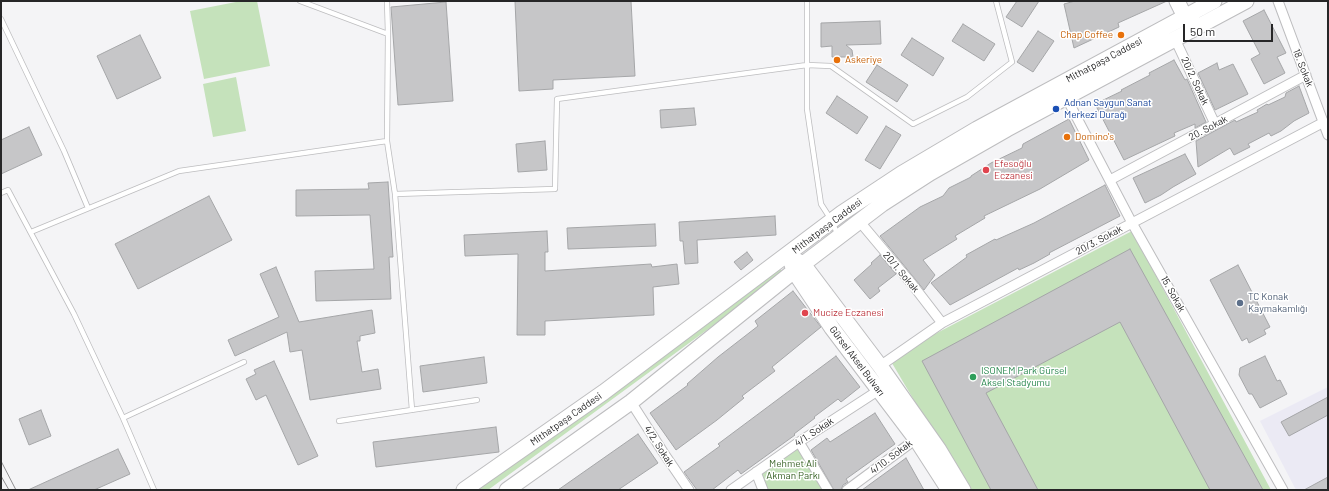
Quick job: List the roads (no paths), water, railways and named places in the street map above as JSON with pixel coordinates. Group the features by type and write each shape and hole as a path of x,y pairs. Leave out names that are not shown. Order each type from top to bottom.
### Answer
{"main road":[{"path":"1177,1 1185,17 1202,24"},
{"name":"Mithatpaşa Caddesi","path":"464,490 604,392 832,221 901,174 977,129 1214,1"},
{"name":"Mithatpaşa Caddesi","path":"507,490 631,402 798,268 882,204 1007,129 1246,1"},
{"name":"Gürsel Aksel Bulvarı","path":"788,255 880,366 939,450 963,490"},
{"name":"Gürsel Aksel Bulvarı","path":"798,268 832,328 916,439 949,490"},
{"path":"879,390 880,366"}],"street":[{"name":"18. Sokak","path":"1278,1 1328,135"},
{"name":"20/2. Sokak","path":"1175,39 1215,124"},
{"name":"20. Sokak","path":"1110,180 1306,75"},
{"name":"15. Sokak","path":"1066,97 1132,222 1283,490"},
{"name":"20/3. Sokak","path":"880,366 942,323 1324,122"},
{"name":"20/1. Sokak","path":"860,222 912,284 942,323"},
{"name":"4/1. Sokak","path":"731,490 799,442 879,390"},
{"name":"4/2. Sokak","path":"631,402 689,490"},
{"name":"4/10. Sokak","path":"847,490 916,439"},
{"path":"799,442 828,490"},
{"path":"756,472 763,490"}],"lane":[{"path":"300,1 388,34"},
{"path":"387,1 387,141 395,194 412,410"},
{"path":"807,1 807,109 821,204 832,221 836,231 835,240"},
{"path":"395,194 555,189 557,99 807,65 831,66 913,124 966,97 1012,62 996,1"},
{"path":"1,19 60,144 88,208"},
{"path":"31,232 179,171 387,141"},
{"path":"1,193 8,190 74,314 123,418 154,490"},
{"path":"123,418 244,362"},
{"path":"339,421 477,400"}],"tram line":[{"path":"1,461 16,490"},
{"path":"1,476 9,490"}],"place":[{"name":"Chap Coffee","path":"1121,35"},
{"name":"Askeriye","path":"837,60"},
{"name":"Adnan Saygun Sanat Merkezi Durağı","path":"1056,109"},
{"name":"Domino's","path":"1067,137"},
{"name":"Efesoğlu Eczanesi","path":"986,170"},
{"name":"TC Konak Kaymakamlığı","path":"1240,303"},
{"name":"Mucize Eczanesi","path":"805,313"},
{"name":"ISONEM Park Gürsel Aksel Stadyumu","path":"973,377"}],"park label":[{"name":"Mehmet Ali Akman Parkı","path":"793,470"}]}
